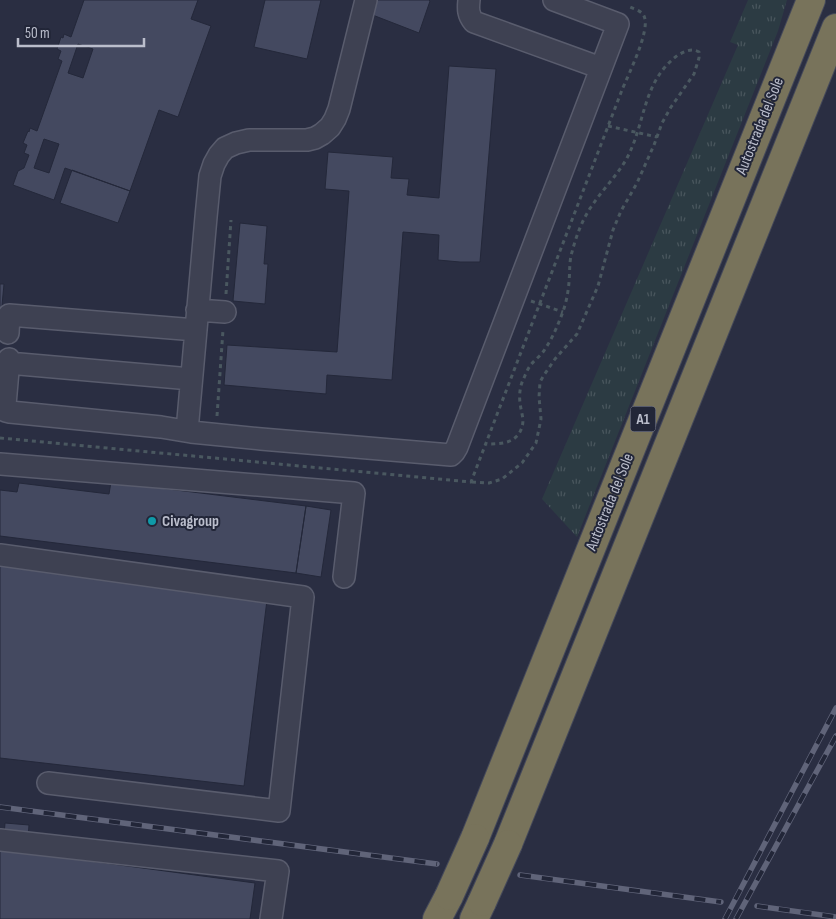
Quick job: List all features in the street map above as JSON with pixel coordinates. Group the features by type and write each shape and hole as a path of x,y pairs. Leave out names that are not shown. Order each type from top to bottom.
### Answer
{"highway":[{"name":"Autostrada del Sole","path":"443,907 475,838 810,0"},
{"name":"Autostrada del Sole","path":"478,911 508,844 836,28"}],"lane":[{"path":"187,431 210,176 219,154 225,148 236,143 249,140 307,140 315,138 330,128 339,109 366,0"},
{"path":"469,0 468,12 474,22 601,68"},
{"path":"225,312 196,320 9,315 5,345 6,411 262,439 450,454 457,447 618,24 554,0"},
{"path":"5,345 191,379"},
{"path":"0,464 354,493 344,577"},
{"path":"0,555 303,597 279,811 48,783"},
{"path":"0,840 278,871 271,919"}],"path":[{"path":"0,438 489,484 502,479 522,463 536,443 541,418 540,382 555,359 577,334 598,286 613,230 621,211 637,183 662,123 694,74 699,58 699,52 696,50 682,53 669,62 655,81 627,159 590,208 582,225 572,253 568,294 563,312 553,336 530,366 522,381 519,402 523,420 518,435 506,443 487,444"},
{"path":"471,482 622,90"},
{"path":"608,126 657,137"},
{"path":"214,458 232,220"},
{"path":"514,296 563,312"}],"green space":[{"path":"748,0 787,0 778,31 577,537 542,499 738,45 730,42"}],"building":[{"path":"84,0 198,0 191,19 211,26 178,117 159,110 130,191 65,168 54,200 13,185 18,171 24,168 29,155 24,153 27,145 23,143 30,128 37,131 62,61 58,59 61,51 57,49 61,37 63,38 64,34 71,37","holes":["78,44 93,49 83,78 68,73","44,139 59,144 49,173 34,168"]},
{"path":"265,0 321,0 307,59 254,47"},
{"path":"375,0 430,1 419,33 370,14"},
{"path":"449,66 496,69 480,262 438,260 439,235 403,232 392,380 327,375 326,394 224,385 227,345 337,352 349,191 325,189 328,152 393,157 391,178 409,179 407,195 439,198"},
{"path":"72,170 130,191 118,223 60,203"},
{"path":"240,223 267,226 264,264 268,264 265,304 233,301"},
{"path":"0,284 4,284 0,327"},
{"name":"Civagroup","path":"111,482 306,506 296,573 0,536 0,490 17,492 19,483 109,494"},
{"path":"306,506 331,510 321,577 296,573"},
{"path":"0,565 267,600 244,786 0,758"},
{"path":"5,823 29,825 28,839 4,836"},
{"path":"0,849 255,883 250,919 0,919"}],"railway":[{"path":"725,919 836,708"},
{"path":"736,919 836,736"},
{"path":"0,807 437,864"},
{"path":"520,875 721,902"},
{"path":"757,906 836,917"}],"place":[{"name":"Civagroup","path":"152,521"}]}
